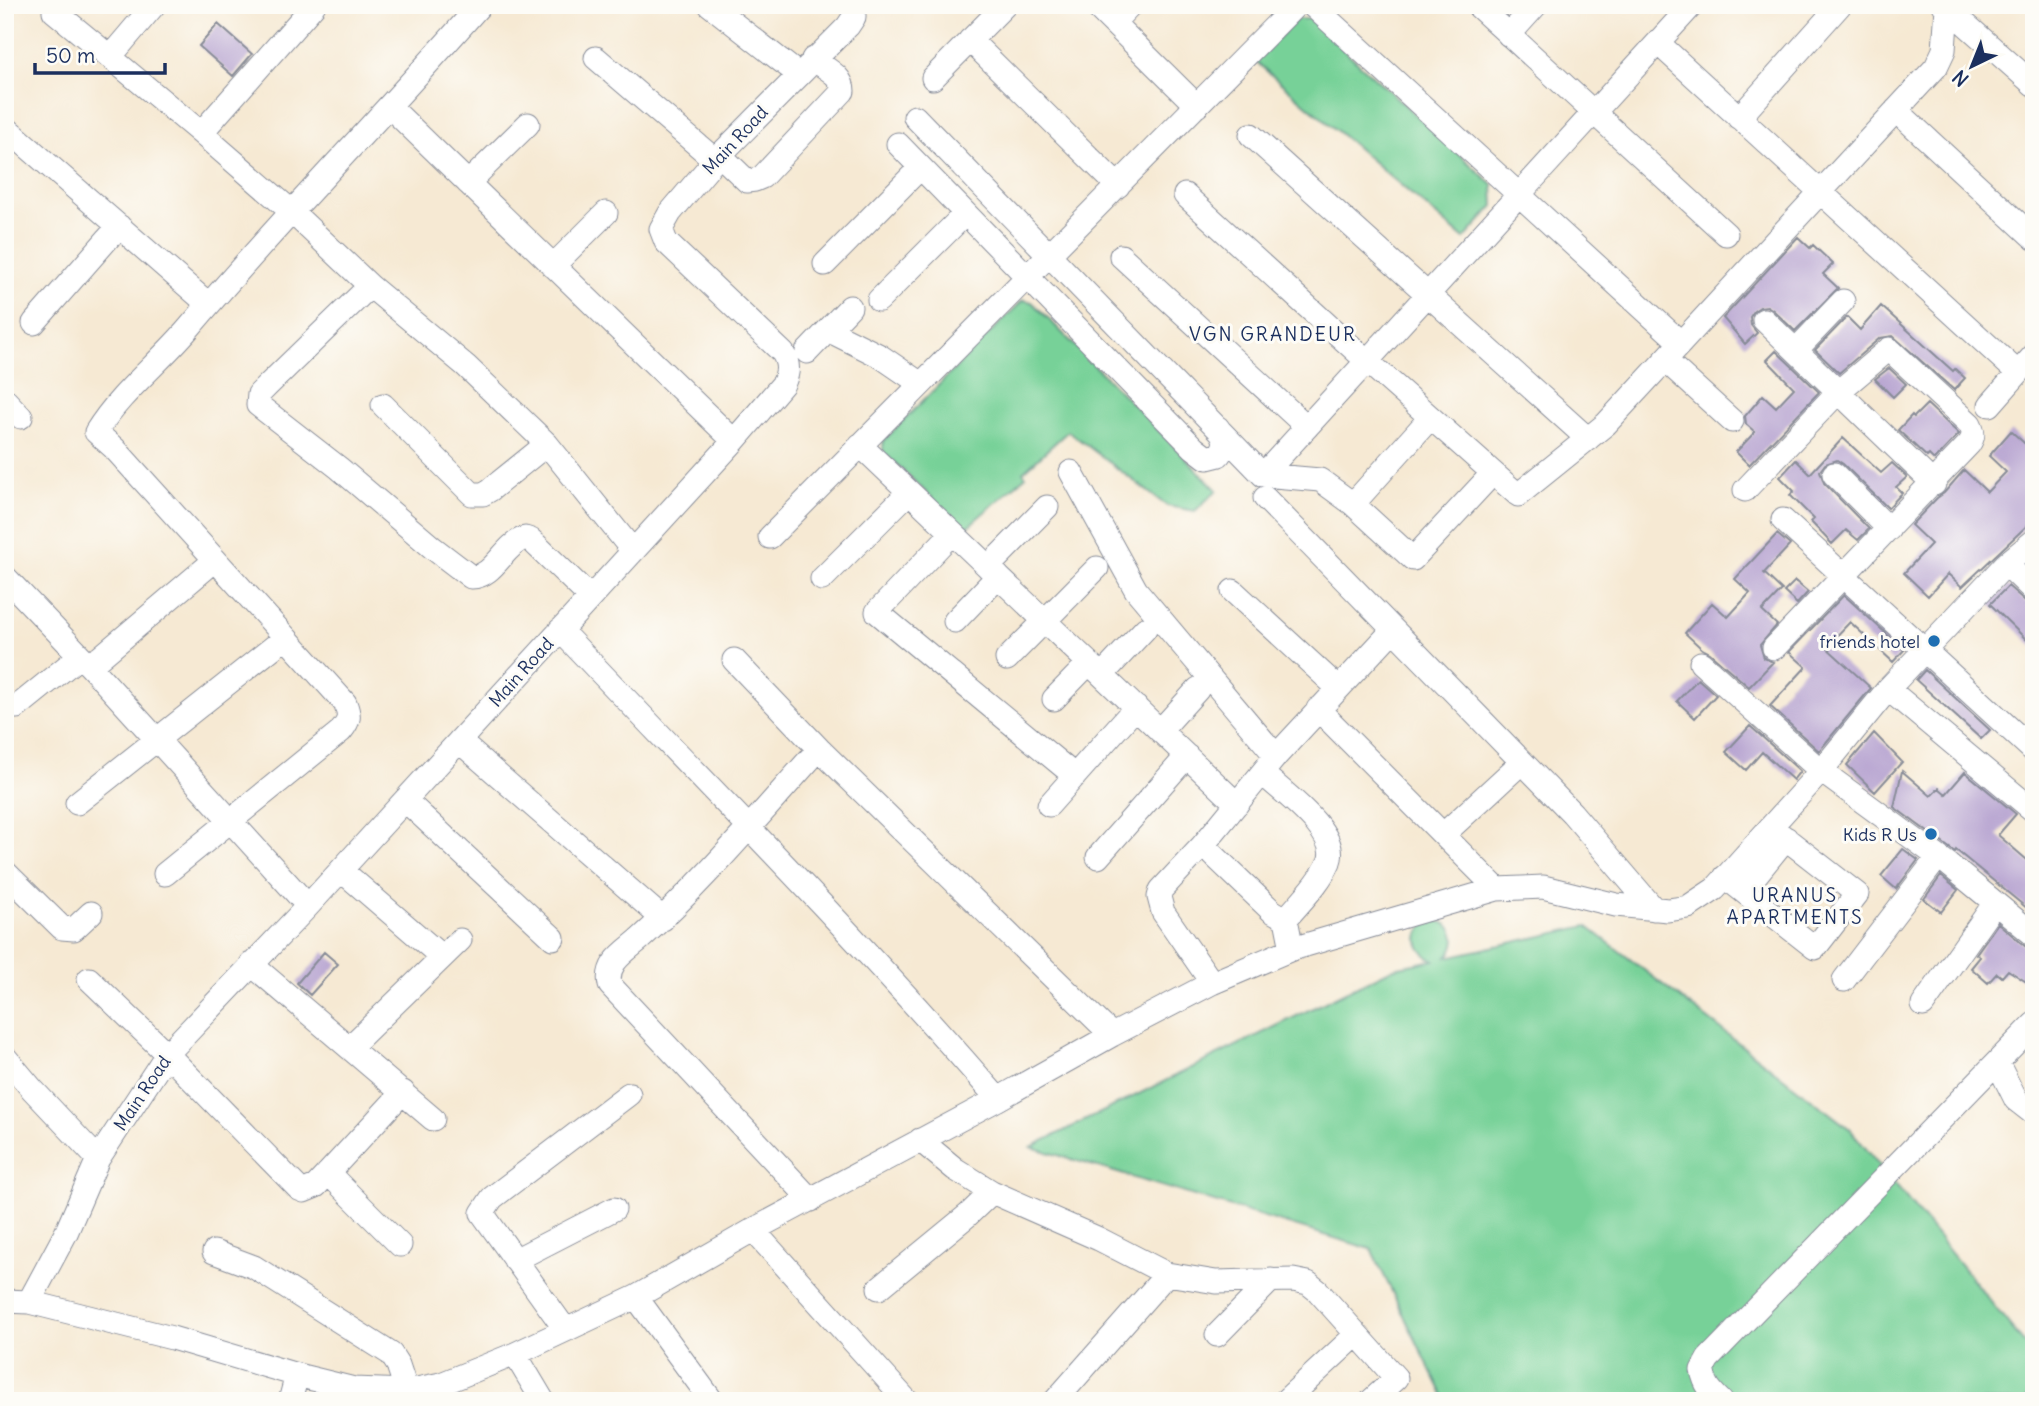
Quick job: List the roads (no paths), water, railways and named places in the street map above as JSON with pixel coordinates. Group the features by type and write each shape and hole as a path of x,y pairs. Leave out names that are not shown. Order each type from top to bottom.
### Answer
{"street":[{"path":"110,57 154,5"},
{"path":"201,133 314,5"},
{"path":"165,874 348,723 350,715 345,703 114,448 96,432 113,407 185,332 290,211 390,107 480,5"},
{"path":"596,58 747,181 762,177 843,91 843,85 840,79 805,66 710,5"},
{"name":"Main Road","path":"14,1298 66,1233 98,1159 167,1054 308,906 734,441 783,384 788,366 783,352 666,242 661,229 663,222 718,157 805,66 848,26 854,17 854,5"},
{"path":"933,78 1005,5"},
{"path":"1095,5 1197,106"},
{"path":"1113,23 1130,5"},
{"path":"770,537 1296,5"},
{"path":"1312,5 1519,195 1673,352 1732,421"},
{"path":"1477,5 1726,234"},
{"path":"1510,35 1536,5"},
{"path":"1263,475 1692,5"},
{"path":"1739,118 1840,5"},
{"path":"1946,6 2034,85"},
{"path":"1185,194 1518,495 1614,415 1942,58 1946,37 1946,6"},
{"path":"54,11 201,133 370,286 466,366 547,444 633,551"},
{"path":"971,40 1118,186"},
{"path":"1658,43 1820,192 2026,364 1990,405"},
{"path":"390,107 734,441"},
{"path":"1896,110 2034,238"},
{"path":"915,117 1263,475 1320,480 1353,504 1413,559 1493,473"},
{"path":"468,183 528,124"},
{"path":"5,127 208,304"},
{"path":"1251,135 1588,439"},
{"path":"898,144 1194,448 1207,458 1219,454 1226,444 1223,434 1217,428"},
{"path":"825,264 920,167"},
{"path":"553,266 606,213"},
{"path":"879,300 965,214"},
{"path":"34,323 119,226"},
{"path":"1121,256 1307,427"},
{"path":"370,286 259,394 258,405 471,577 485,574 515,542 525,538 531,540 590,597"},
{"path":"1796,350 1843,301"},
{"path":"807,352 850,307"},
{"path":"1764,320 1934,484"},
{"path":"828,330 880,356 921,384"},
{"path":"1745,490 1838,391 1889,349 1970,424 1973,430 1973,438 1934,484 1774,648"},
{"path":"5,400 21,417"},
{"path":"383,405 472,494 483,494 490,490 547,444"},
{"path":"1353,504 1430,418"},
{"path":"860,445 1237,804"},
{"path":"1071,472 1136,590 1323,830 1330,847 1331,859 1322,876 1286,919"},
{"path":"1834,474 1889,529"},
{"path":"822,579 909,492"},
{"path":"1265,498 1572,813 1654,909"},
{"path":"955,621 1047,507"},
{"path":"1783,520 2034,751"},
{"path":"952,533 877,612 1075,776"},
{"path":"14,1298 172,1338 297,1375 354,1389 409,1396 515,1354 636,1297 753,1230 1112,1035 1212,983 1292,949 1497,889 1543,887 1616,905 1668,910 1688,906 1734,884 1778,832 1822,771 1888,689 2006,564 2034,541"},
{"path":"18,707 85,661 214,561"},
{"path":"2006,564 2034,591"},
{"path":"1007,659 1097,568"},
{"path":"5,577 308,906"},
{"path":"1233,591 1338,688"},
{"path":"1054,699 1145,629"},
{"path":"560,630 898,984 998,1099"},
{"path":"1212,983 1163,912 1159,897 1170,879 1203,845 1318,709 1393,630"},
{"path":"77,803 285,638"},
{"path":"734,660 819,749 1112,1035"},
{"path":"1701,663 1822,771 1938,857 2034,935"},
{"path":"1160,730 1198,689"},
{"path":"1888,689 2034,811"},
{"path":"1049,805 1136,707"},
{"path":"1318,709 1497,889"},
{"path":"459,740 663,919"},
{"path":"811,1200 610,985 608,975 611,967 663,919 819,749"},
{"path":"1098,857 1187,756"},
{"path":"1444,834 1522,762"},
{"path":"405,800 553,938"},
{"path":"1734,884 1815,948 1857,894 1778,832"},
{"path":"1203,845 1272,911 1286,919 1292,949"},
{"path":"1844,981 1938,857"},
{"path":"341,870 442,957"},
{"path":"5,872 62,928 74,929 91,913"},
{"path":"1923,1004 1995,903"},
{"path":"350,1047 460,940"},
{"path":"251,964 433,1119"},
{"path":"89,979 167,1054 299,1189 311,1191 403,1092"},
{"path":"1721,1401 1704,1381 1702,1370 1708,1359 2034,1024"},
{"path":"5,1057 98,1159"},
{"path":"1997,1062 2016,1100 2034,1114"},
{"path":"565,1329 482,1213 486,1204 629,1094"},
{"path":"920,1140 955,1169 992,1192 1099,1239 1167,1274 1216,1282 1293,1280 1308,1283 1396,1378 1371,1401"},
{"path":"328,1173 400,1245"},
{"path":"879,1288 992,1192"},
{"path":"515,1261 614,1209"},
{"path":"753,1230 907,1401"},
{"path":"214,1252 254,1266 391,1354 398,1365 409,1396"},
{"path":"1055,1401 1167,1274"},
{"path":"1217,1335 1271,1280"},
{"path":"636,1297 712,1401"},
{"path":"1285,1401 1356,1335"},
{"path":"515,1354 544,1401"},
{"path":"290,1401 297,1375"}],"place":[{"name":"friends hotel","path":"1934,641"},
{"name":"Kids R Us","path":"1931,834"}],"district":[{"name":"VGN GRANDEUR","path":"1273,334"},
{"name":"URANUS APARTMENTS","path":"1795,906"}]}
